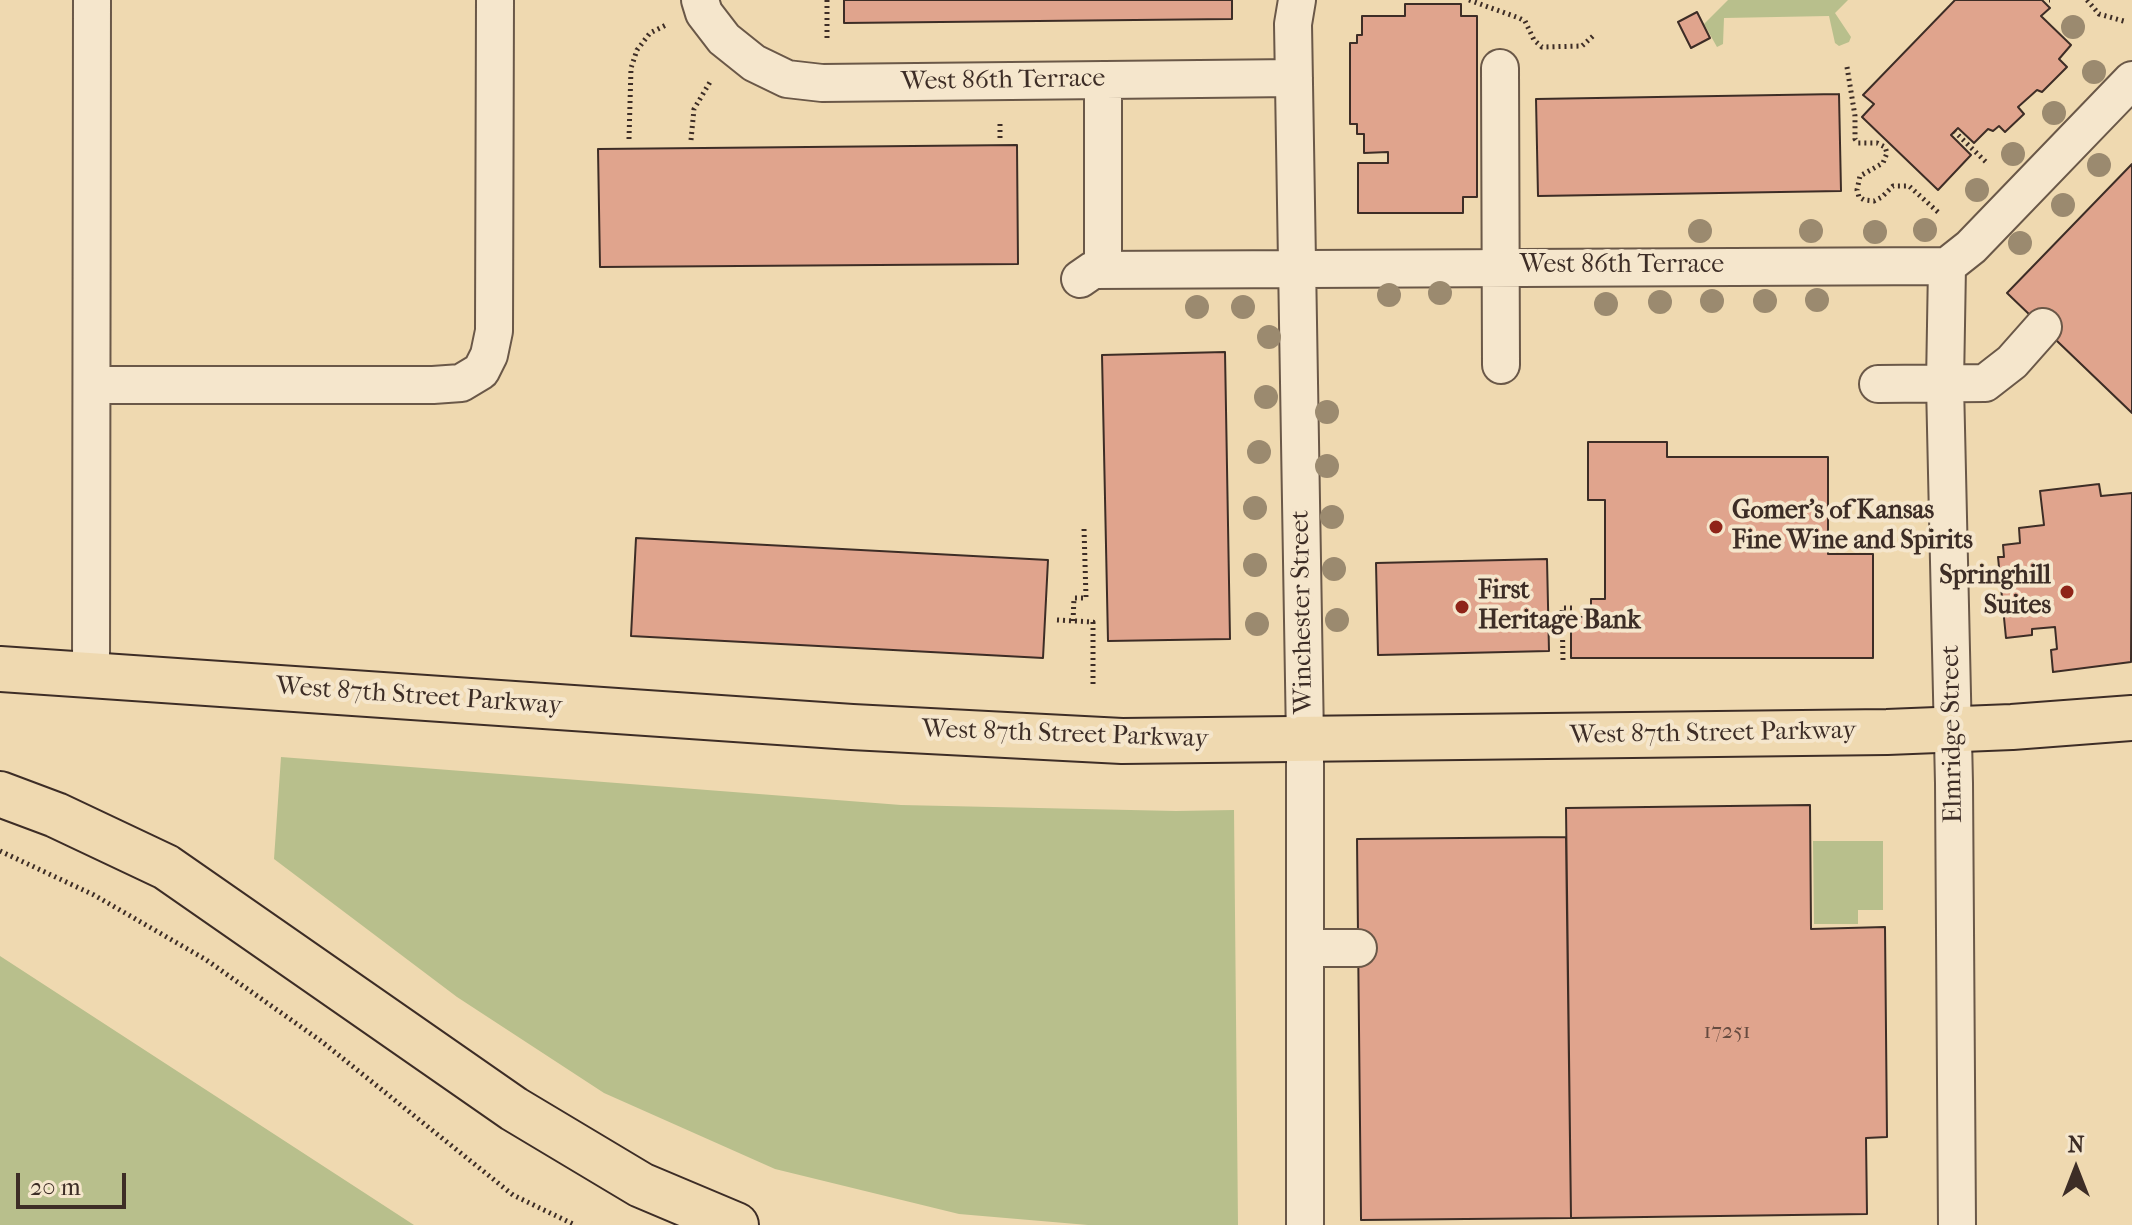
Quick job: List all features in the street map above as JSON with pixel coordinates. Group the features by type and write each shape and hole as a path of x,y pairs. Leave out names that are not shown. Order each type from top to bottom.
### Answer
{"main road":[{"name":"West 87th Street Parkway","path":"0,669 852,727 1091,740 1953,729 2132,718"},
{"path":"0,794 56,815 166,867 514,1109 641,1185 736,1225"}],"street":[{"path":"91,675 92,0"},
{"path":"92,385 433,385 461,383 481,371 489,355 494,331 495,0"},
{"name":"West 86th Terrace","path":"700,0 704,13 724,39 754,63 787,79 822,83 1294,78"},
{"name":"Winchester Street","path":"1297,0 1293,24 1305,739 1305,1225"},
{"path":"1500,68 1501,365"},
{"name":"West 86th Terrace","path":"1103,80 1092,275 1297,268 1947,266"},
{"path":"1947,266 1971,247 2132,80"},
{"name":"Elmridge Street","path":"1947,266 1945,384 1953,729 1957,1225"},
{"path":"1878,384 1985,383 2012,362 2043,327"},
{"path":"1305,948 1358,948"}],"path":[{"path":"827,0 827,42"},
{"path":"1469,0 1525,21 1534,40 1542,47 1582,46 1593,36"},
{"path":"2087,0 2099,14 2127,22"},
{"path":"629,139 631,68 637,50 650,33 668,24"},
{"path":"1847,67 1855,116 1855,139 1858,143 1886,145 1887,153 1883,163 1860,176 1859,197 1874,201 1893,186 1909,186 1939,213"},
{"path":"691,140 694,109 710,82"},
{"path":"1000,124 1000,142"},
{"path":"1954,131 1988,164"},
{"path":"1073,621 1074,598 1086,598 1084,528"},
{"path":"1563,660 1562,608 1576,608"},
{"path":"1057,620 1093,622 1093,684"},
{"path":"0,851 94,895 205,959 321,1041 513,1195 575,1225"}],"green space":[{"path":"1728,0 1848,0 1835,13 1851,37 1849,42 1839,46 1835,43 1829,16 1724,18 1723,44 1717,47 1704,24"},
{"path":"281,757 901,805 1234,810 1238,1225 1088,1225 959,1214 775,1169 604,1093 457,997 274,859"},
{"path":"1813,841 1883,841 1883,910 1858,910 1858,924 1814,924"},
{"path":"0,956 414,1225 0,1225"}],"building":[{"path":"844,0 1232,0 1232,19 844,23"},
{"path":"1955,0 2042,0 2050,8 2041,16 2071,45 2059,59 2067,67 2042,92 2037,90 2018,107 2024,114 2005,132 1999,126 1993,131 1988,129 1974,143 1958,128 1951,135 1971,155 1938,190 1862,117 1874,104 1863,95"},
{"path":"1405,4 1461,4 1461,16 1477,16 1477,197 1463,197 1463,213 1358,213 1358,163 1388,163 1388,152 1364,153 1364,134 1357,134 1357,124 1350,124 1350,43 1357,43 1357,35 1362,35 1362,16 1405,16"},
{"path":"1697,12 1710,38 1691,48 1678,22"},
{"path":"1839,94 1841,191 1538,196 1536,99"},
{"path":"1017,145 1018,264 600,267 598,149"},
{"path":"2132,164 2132,413 2007,293"},
{"path":"1225,352 1230,639 1108,641 1102,355"},
{"name":"Gomer's of Kansas Fine Wine and Spirits","path":"1588,442 1667,442 1667,457 1828,457 1828,554 1873,554 1873,658 1571,658 1571,617 1591,617 1591,599 1605,599 1605,500 1588,500"},
{"name":"Springhill Suites","path":"2099,484 2101,496 2132,493 2131,662 2053,672 2051,650 2057,649 2055,627 2032,629 2032,635 2006,638 1998,557 2004,557 2003,545 2020,543 2019,528 2044,525 2040,491"},
{"path":"636,538 1048,560 1043,658 631,636"},
{"name":"First Heritage Bank","path":"1547,559 1549,651 1378,655 1376,563"},
{"path":"1810,805 1811,929 1885,927 1887,1137 1866,1138 1867,1214 1571,1218 1566,808"},
{"path":"1566,837 1571,1218 1361,1220 1357,839"}],"place":[{"name":"Gomer's of Kansas Fine Wine and Spirits","path":"1716,527"},
{"name":"Springhill Suites","path":"2067,592"},
{"name":"First Heritage Bank","path":"1462,607"}]}
